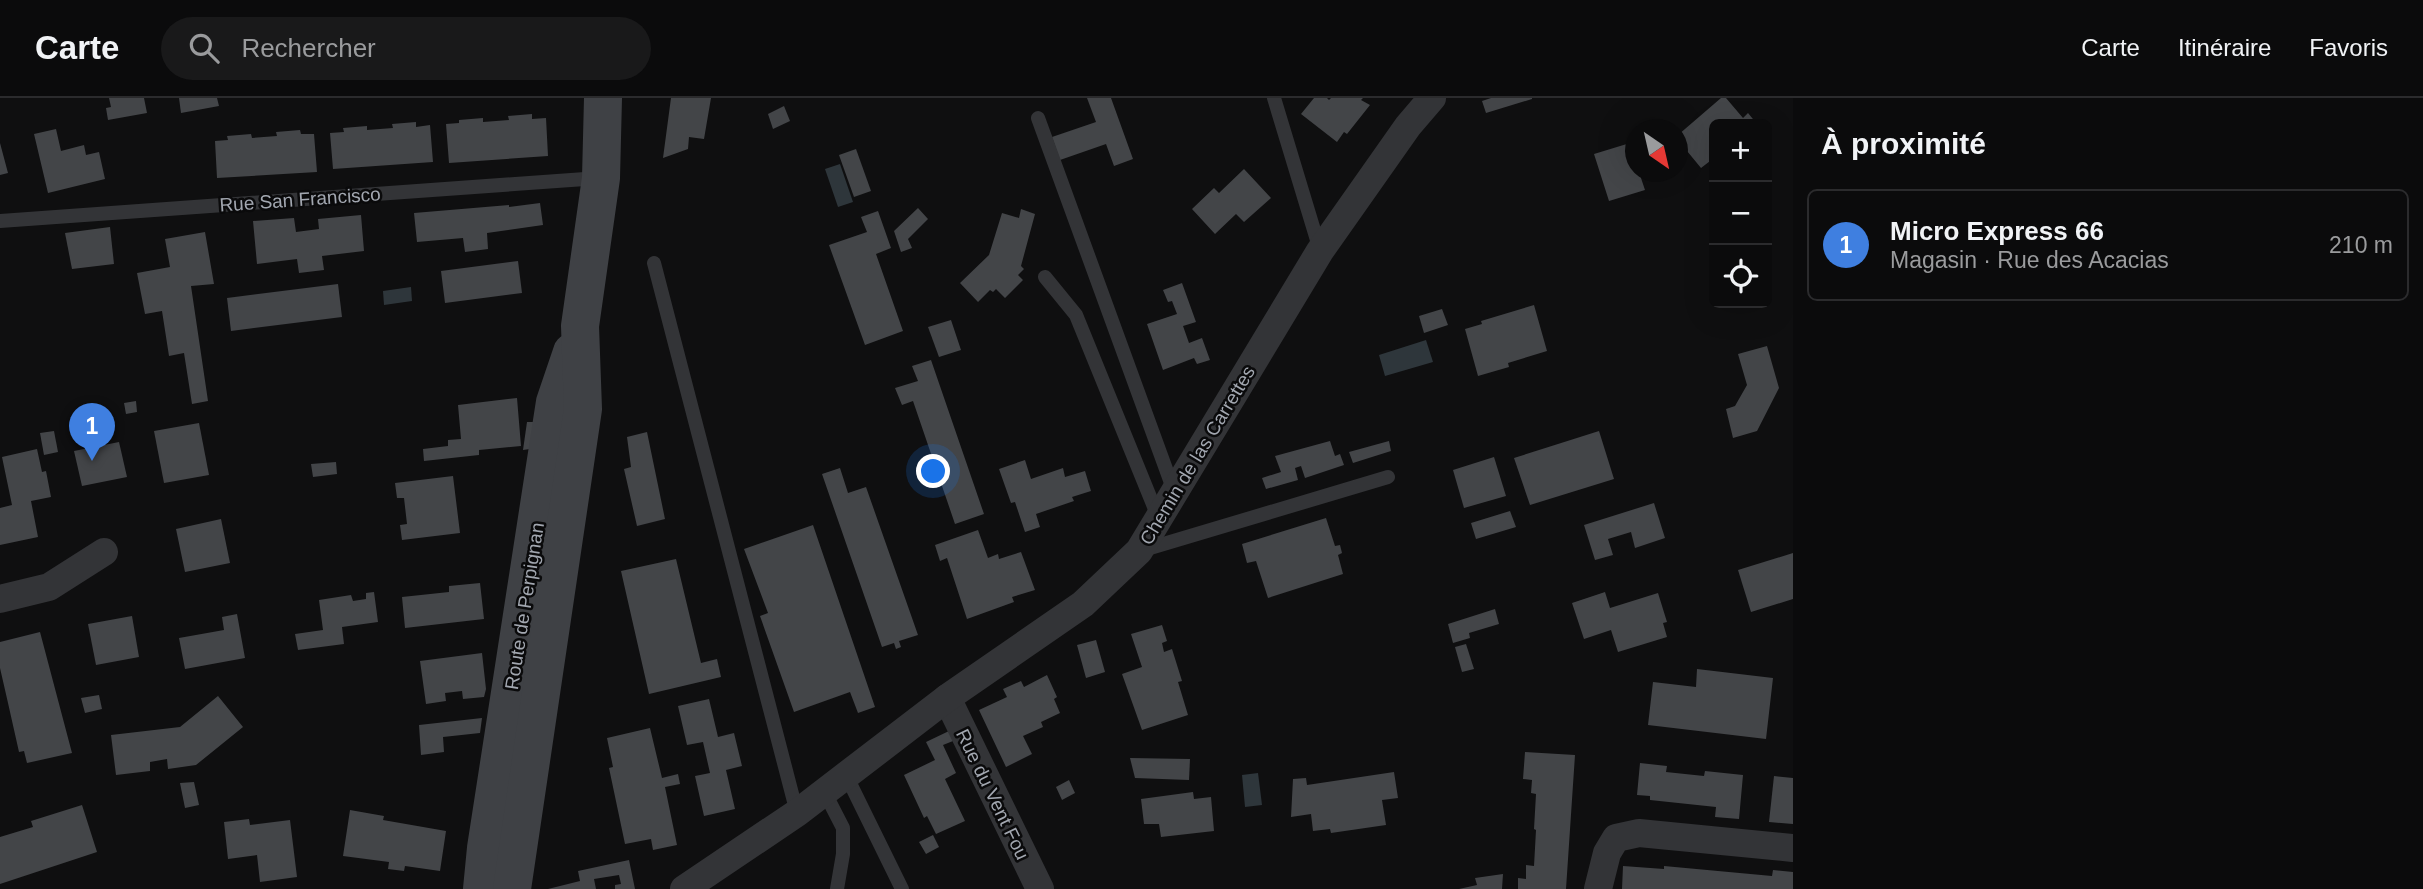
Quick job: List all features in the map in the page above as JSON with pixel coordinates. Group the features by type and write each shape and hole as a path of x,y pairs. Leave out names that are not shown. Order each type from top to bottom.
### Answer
{"main road":[{"name":"Route de Perpignan","path":"601,178 602,98"},
{"name":"Route de Perpignan","path":"482,889 555,402 580,326 601,178 623,98"},
{"name":"Route de Perpignan","path":"512,889 583,409 580,326"}],"street":[{"name":"Chemin de las Carrettes","path":"684,889 797,813 947,698 1083,604 1139,551 1320,251 1408,126 1432,98"},
{"path":"0,599 49,587 104,552"},
{"name":"Rue du Vent Fou","path":"947,698 1040,889"},
{"path":"1598,889 1607,853 1616,838 1639,833 1793,848"},
{"path":"486,849 489,889"}],"lane":[{"path":"1274,98 1320,251"},
{"path":"1038,118 1174,491"},
{"name":"Rue San Francisco","path":"0,220 601,178"},
{"path":"654,263 797,813"},
{"path":"1045,277 1076,315 1159,520"},
{"path":"1139,551 1388,477"},
{"path":"836,784 843,828 843,854 837,889"},
{"path":"836,784 902,889"}],"shaded area":[{"path":"840,164 853,202 838,207 825,169"},
{"path":"411,287 412,301 384,305 383,291"},
{"path":"1426,340 1433,362 1385,376 1379,355"},
{"path":"1258,773 1262,805 1245,807 1242,775"}],"building":[{"path":"109,98 144,98 147,113 108,120 106,108 111,107"},
{"path":"179,98 217,98 219,106 181,113"},
{"path":"671,98 711,98 704,139 689,137 688,149 663,158"},
{"path":"1087,98 1111,98 1133,159 1114,166 1106,144 1060,160 1052,137 1096,122"},
{"path":"1314,98 1363,98 1361,100 1370,105 1347,134 1344,132 1337,142 1301,114"},
{"path":"1491,98 1532,99 1486,113 1482,101"},
{"path":"1721,98 1726,98 1743,118 1748,113 1753,119 1709,119 1709,162 1701,168 1688,152 1688,126"},
{"path":"784,106 790,121 773,129 768,114"},
{"path":"532,114 532,119 546,118 548,156 449,163 446,124 483,118 483,122 509,120 508,116"},
{"path":"416,122 416,127 430,125 433,162 333,169 330,133 344,132 343,128 393,128 392,124"},
{"path":"56,129 61,151 84,145 86,155 99,152 105,179 48,193 34,134"},
{"path":"300,130 301,134 314,134 317,172 217,178 215,141 228,140 227,136 277,136 276,132"},
{"path":"0,143 8,173 0,175"},
{"path":"1625,145 1625,182 1642,182 1645,190 1609,201 1594,154"},
{"path":"856,149 871,191 854,197 839,155"},
{"path":"1244,169 1271,198 1244,222 1236,214 1215,234 1192,209 1214,188 1219,193"},
{"path":"540,203 543,225 487,233 488,249 465,252 463,238 417,242 414,213"},
{"path":"918,208 928,219 908,239 912,248 901,252 894,231"},
{"path":"1021,209 1035,214 1021,266 1024,269 1018,275 1023,280 1005,298 996,289 993,292 990,290 978,302 960,283 989,255 1002,213 1019,218"},
{"path":"878,211 891,248 876,254 903,331 865,345 829,245 867,232 861,217"},
{"path":"361,215 364,251 322,256 324,270 299,273 297,259 257,264 253,221 294,218 296,232 319,229 318,219"},
{"path":"110,227 114,264 72,269 65,233"},
{"path":"205,232 214,284 191,286 208,401 192,404 184,353 169,356 162,311 145,314 137,273 170,267 165,239"},
{"path":"518,261 522,293 445,303 441,271"},
{"path":"1182,283 1196,322 1183,326 1189,343 1202,338 1210,360 1197,364 1194,358 1163,370 1147,324 1177,314 1172,301 1168,302 1163,290"},
{"path":"338,284 342,317 231,331 227,298"},
{"path":"1534,305 1547,351 1478,376 1465,329 1482,324 1481,321"},
{"path":"1442,309 1448,325 1424,333 1419,316"},
{"path":"951,320 961,350 939,357 928,327"},
{"path":"1767,346 1779,388 1757,431 1733,438 1726,409 1735,406 1747,385 1738,354"},
{"path":"931,360 984,514 955,524 913,401 902,405 895,388 918,381 912,366"},
{"path":"517,398 521,446 479,450 479,455 424,461 423,449 448,446 448,440 461,439 458,405"},
{"path":"136,401 137,412 126,414 124,403"},
{"path":"527,422 534,422 530,449 523,450"},
{"path":"199,423 209,475 164,483 154,431"},
{"path":"54,431 58,452 44,455 40,433"},
{"path":"1599,431 1614,479 1530,505 1514,458"},
{"path":"647,432 665,519 637,526 624,469 631,467 627,437"},
{"path":"1330,441 1335,456 1340,454 1344,465 1305,478 1301,466 1295,468 1298,480 1266,489 1262,478 1281,472 1275,456"},
{"path":"1389,441 1391,451 1353,463 1349,452"},
{"path":"119,442 127,477 82,486 74,451"},
{"path":"37,449 42,472 46,471 51,497 31,501 38,537 0,545 0,508 12,505 2,457"},
{"path":"1494,457 1506,496 1464,508 1453,470"},
{"path":"1025,460 1031,479 1063,468 1065,477 1085,471 1091,491 1072,497 1074,501 1036,514 1040,527 1025,532 1015,502 1011,503 999,469"},
{"path":"336,462 337,474 313,477 311,464"},
{"path":"840,468 848,493 866,487 918,635 899,641 901,647 896,649 894,643 882,647 822,474"},
{"path":"453,476 460,533 402,540 400,525 407,524 404,498 397,498 395,483"},
{"path":"1654,503 1665,538 1635,548 1631,532 1608,539 1613,555 1595,560 1584,525"},
{"path":"1510,511 1516,527 1476,539 1471,523"},
{"path":"1326,518 1335,546 1340,545 1342,553 1338,555 1343,574 1268,598 1256,561 1247,563 1242,544"},
{"path":"221,519 230,563 185,572 176,529"},
{"path":"813,525 875,707 858,713 850,692 794,712 760,616 768,613 744,549"},
{"path":"978,530 988,558 998,554 999,559 1021,552 1035,590 1012,597 1014,602 967,619 947,558 940,561 935,545"},
{"path":"1793,553 1793,599 1751,612 1738,570"},
{"path":"676,559 701,663 717,659 721,677 649,694 621,571"},
{"path":"480,583 484,619 405,628 402,597 449,592 449,586"},
{"path":"374,592 378,622 342,627 344,644 298,650 295,634 323,630 319,600 351,595 353,601 366,599 366,593"},
{"path":"1605,592 1610,608 1658,593 1667,622 1663,623 1667,637 1618,652 1611,630 1584,639 1572,603"},
{"path":"1495,609 1499,624 1469,633 1470,638 1453,643 1448,624"},
{"path":"237,614 245,658 185,669 179,638 224,630 222,617"},
{"path":"132,616 139,657 96,665 88,624"},
{"path":"1162,625 1167,641 1162,643 1164,652 1172,649 1182,681 1178,682 1188,715 1142,730 1122,674 1142,667 1131,634"},
{"path":"40,632 72,753 27,763 24,751 19,752 0,668 0,642"},
{"path":"1096,640 1105,672 1086,678 1077,645"},
{"path":"1466,644 1474,669 1462,672 1455,647"},
{"path":"482,653 486,689 484,697 463,699 462,691 445,693 446,701 426,704 420,661"},
{"path":"1697,669 1773,678 1766,739 1648,725 1653,682 1696,687"},
{"path":"1047,675 1057,697 1054,699 1060,713 1041,722 1043,727 1023,736 1032,754 1006,767 979,710 1007,697 1003,689 1021,681 1024,687"},
{"path":"99,695 102,709 85,713 81,698"},
{"path":"218,696 243,727 196,765 168,769 167,759 150,762 150,771 116,775 111,735 180,727"},
{"path":"709,699 718,737 734,733 742,766 726,770 735,809 704,816 695,776 710,773 703,742 687,745 678,706"},
{"path":"482,718 480,733 443,737 444,752 421,755 419,725"},
{"path":"650,728 662,778 678,774 680,784 665,787 677,845 653,850 651,839 625,844 609,768 613,767 607,738"},
{"path":"949,731 953,741 943,745 956,773 945,779 965,821 936,834 927,816 924,818 904,775 935,760 926,742"},
{"path":"1525,752 1575,755 1566,889 1518,889 1518,878 1526,879 1526,865 1534,866 1536,830 1536,794 1531,793 1532,780 1523,779"},
{"path":"1130,758 1190,759 1189,780 1135,778"},
{"path":"1640,763 1667,766 1666,772 1704,776 1705,771 1743,775 1739,819 1715,817 1716,807 1650,800 1650,796 1637,795"},
{"path":"1394,772 1398,798 1382,800 1386,825 1331,833 1330,829 1313,831 1311,814 1291,817 1293,779 1306,778 1307,785"},
{"path":"1774,776 1793,778 1793,824 1769,822"},
{"path":"1069,780 1075,793 1062,800 1056,787"},
{"path":"194,782 199,805 185,808 180,783"},
{"path":"1193,792 1194,799 1211,797 1214,831 1161,837 1159,824 1144,824 1141,799"},
{"path":"82,805 97,852 0,884 0,837 33,827 31,821"},
{"path":"350,810 384,816 383,820 446,831 440,871 405,866 404,871 388,869 389,862 343,856"},
{"path":"249,819 250,825 290,820 297,877 260,882 257,855 228,859 224,822"},
{"path":"933,835 939,847 926,854 919,842"},
{"path":"629,860 635,889 615,889 615,885 621,884 619,875 594,879 596,889 548,889 580,881 578,871"},
{"path":"1623,866 1664,869 1664,866 1772,876 1773,870 1793,872 1793,889 1622,889"},
{"path":"1503,874 1502,889 1459,889 1477,885 1475,878"}],"place":[{"name":"Micro Express 66","path":"92,461"}]}
